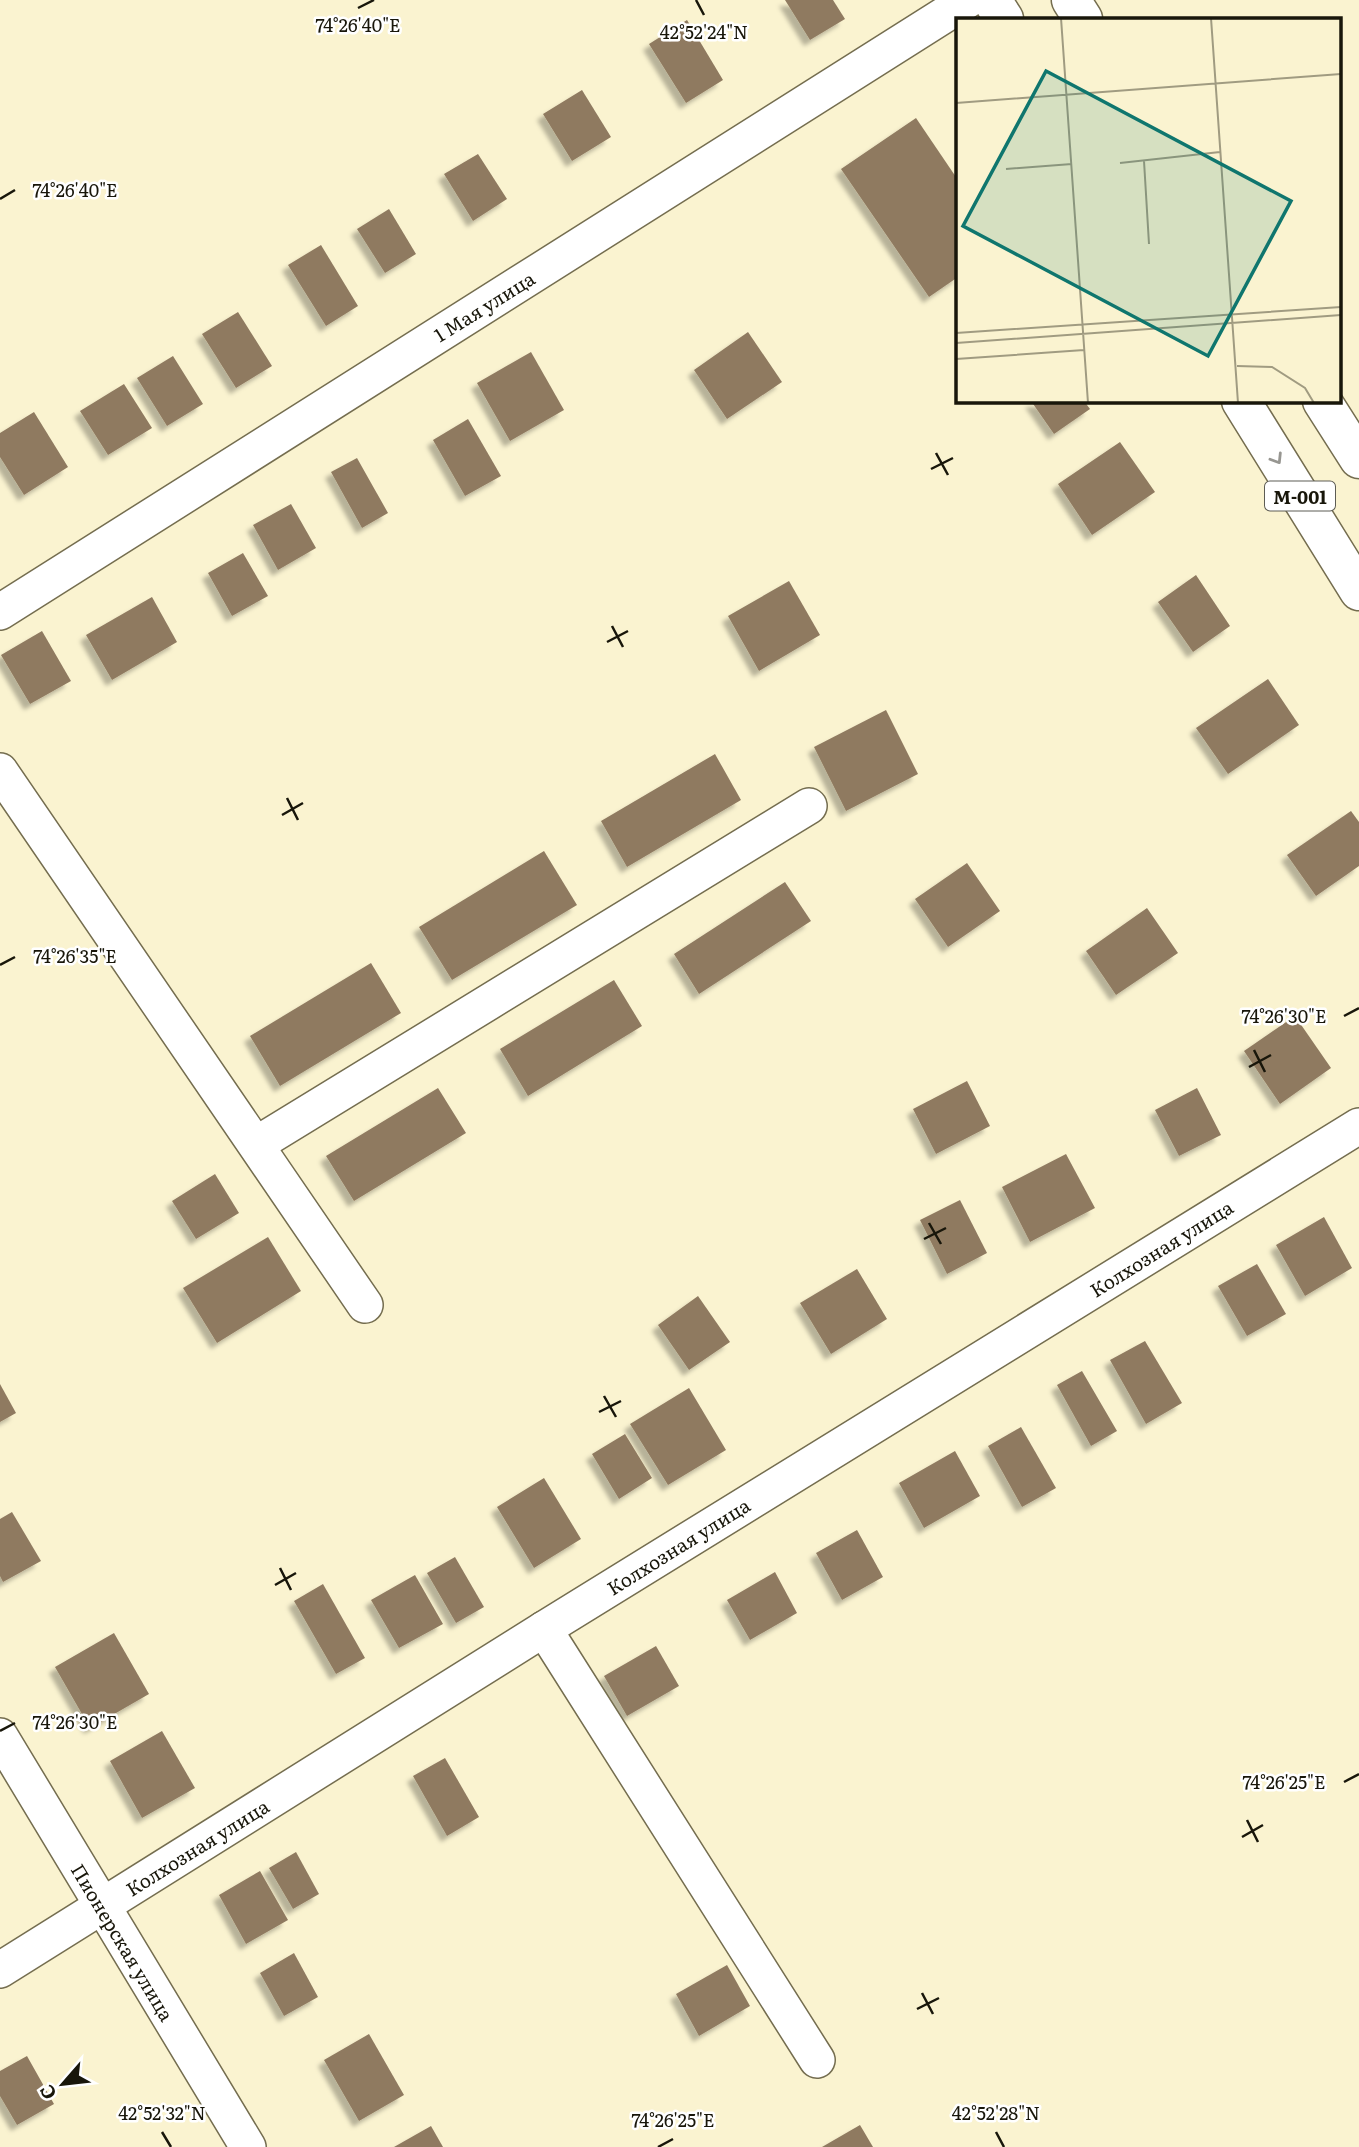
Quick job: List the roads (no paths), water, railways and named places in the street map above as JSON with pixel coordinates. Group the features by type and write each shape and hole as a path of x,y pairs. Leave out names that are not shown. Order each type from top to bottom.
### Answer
{"main road":[{"path":"992,0 1002,18"},
{"path":"1071,0 1082,18"},
{"name":"M-001","path":"1242,402 1359,592"},
{"path":"1323,402 1359,459"}],"street":[{"name":"1 Мая улица","path":"0,612 968,0"},
{"path":"0,771 365,1305"},
{"path":"257,1144 809,806"},
{"name":"Колхозная улица","path":"0,1970 544,1629 1359,1126"},
{"path":"544,1629 817,2060"},
{"name":"Пионерская улица","path":"0,1736 248,2147"}]}
